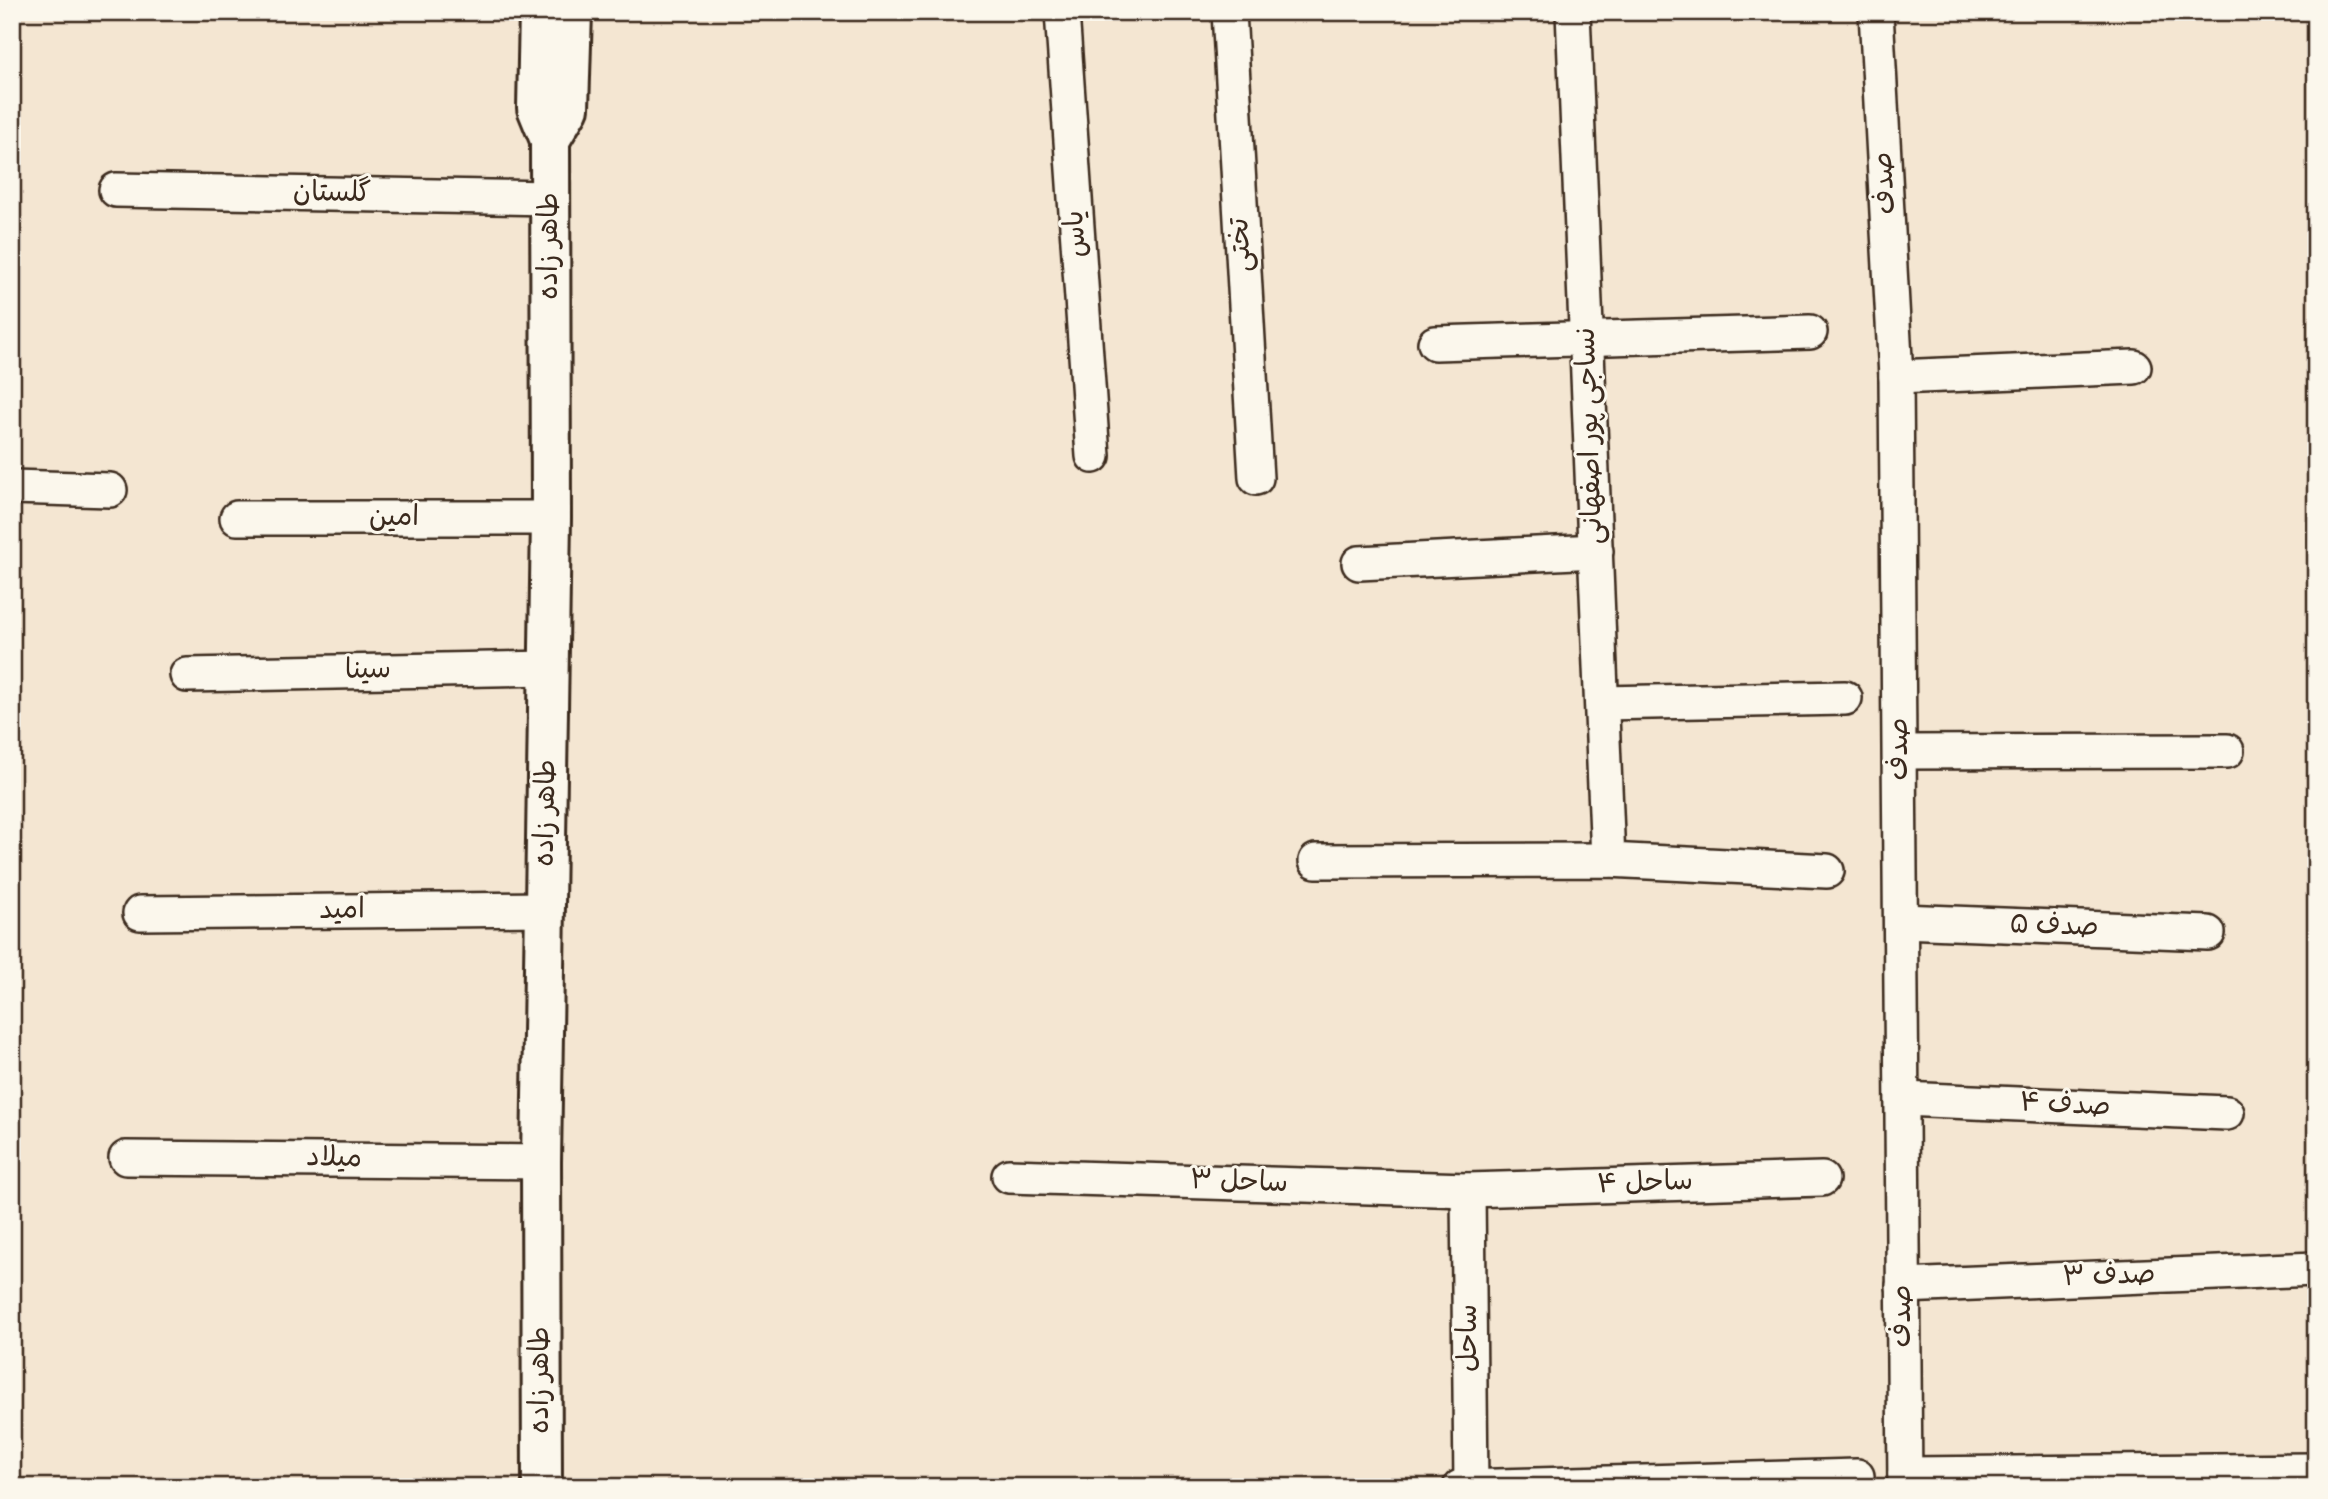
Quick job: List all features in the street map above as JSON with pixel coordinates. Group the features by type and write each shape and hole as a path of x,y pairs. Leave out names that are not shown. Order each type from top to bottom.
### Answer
{"main road":[{"name":"طاهر زاده","path":"539,12 537,108 550,140 551,519 541,1162 541,1487"},
{"name":"طاهر زاده","path":"550,140 569,108 572,12"}],"street":[{"name":"یاس","path":"1062,12 1093,456"},
{"name":"تختی","path":"1229,12 1256,478"},
{"name":"نساجی پور اصفهانی","path":"1573,12 1608,860"},
{"name":"صدف","path":"1876,12 1896,377 1905,1480"},
{"name":"گلستان","path":"116,190 549,198"},
{"path":"1435,343 1810,332"},
{"path":"1896,377 2134,367"},
{"path":"12,487 110,490"},
{"name":"امین","path":"237,517 551,519"},
{"path":"1359,563 1596,551"},
{"name":"سینا","path":"187,675 549,668"},
{"path":"1602,703 1845,698"},
{"path":"1900,752 2227,751"},
{"path":"1315,861 1608,860 1827,871"},
{"name":"امید","path":"139,913 545,909"},
{"name":"صدف ۵","path":"1901,921 2208,933"},
{"name":"صدف ۴","path":"1902,1099 2227,1113"},
{"name":"میلاد","path":"126,1158 541,1162"},
{"name":"ساحل ۳","path":"1009,1176 1468,1189"},
{"name":"ساحل ۴","path":"1468,1189 1822,1179"},
{"name":"ساحل","path":"1468,1189 1471,1487"},
{"name":"صدف ۳","path":"1903,1286 2316,1269"},
{"path":"1905,1480 2316,1470"},
{"path":"1460,1487 1857,1476"}]}
